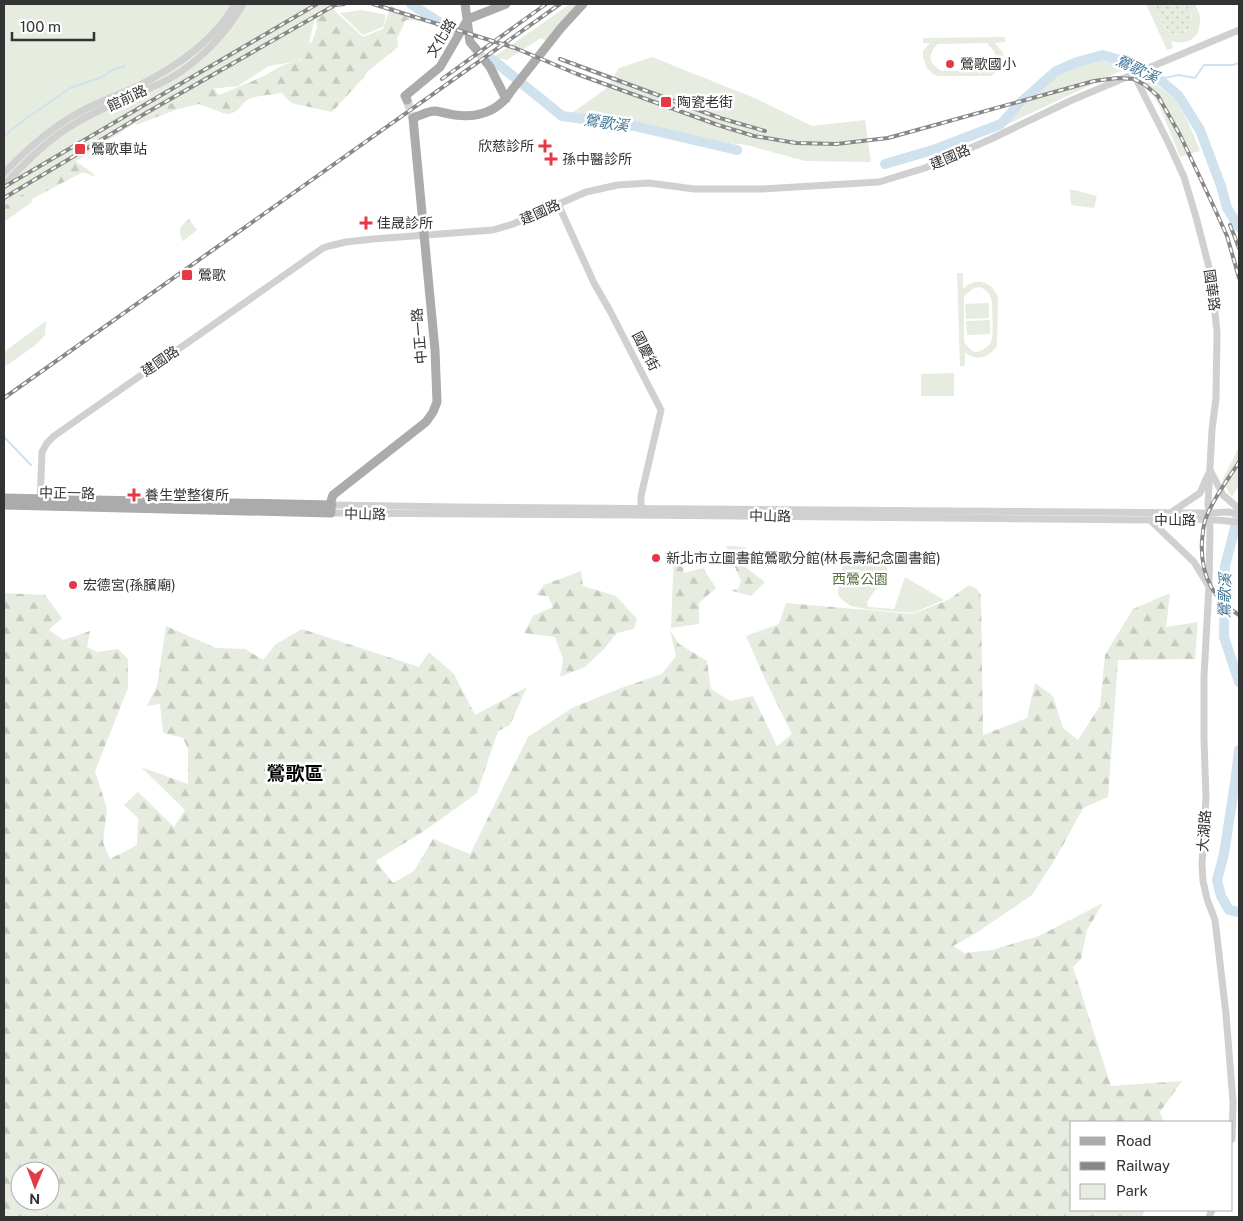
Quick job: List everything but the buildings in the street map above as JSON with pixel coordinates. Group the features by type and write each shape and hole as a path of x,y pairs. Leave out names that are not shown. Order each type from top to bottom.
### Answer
{"main road":[{"name":"文化路","path":"407,100 405,96 440,68 465,23 465,4"},
{"path":"476,49 470,42 465,23 506,4"},
{"path":"486,62 506,99 561,28 583,4"},
{"name":"中正一路","path":"4,498 40,502 331,509 333,495 426,422 437,402 435,350 413,118 434,111 470,116 488,112 506,99"},
{"name":"中正一路","path":"4,505 40,502"}],"street":[{"name":"館前路","path":"4,173 53,128 78,112 134,88 162,73 188,55 215,32 235,4"},
{"name":"館前路","path":"4,185 41,147 74,124 170,78 193,62 225,31 243,4"},
{"name":"建國路","path":"40,502 42,452 54,436 323,248 346,242 373,239 493,230 514,224 586,192 618,185 649,183 694,188 761,189 879,182 925,168 997,137 1072,100 1239,30"},
{"name":"國華路","path":"1135,74 1184,177 1211,275 1217,332 1216,398 1212,430 1209,516"},
{"name":"國慶街","path":"558,204 594,283 661,410 641,496 641,508"},
{"path":"1210,470 1223,495 1239,509"},
{"path":"1172,512 1200,493 1210,470"},
{"path":"632,515 641,508"},
{"name":"中山路","path":"331,509 641,508 765,513 1150,520 1209,516"},
{"name":"中山路","path":"331,509 632,515 1172,512 1209,516"},
{"path":"1147,512 1150,520 1194,562 1209,586"},
{"path":"1209,516 1228,512 1239,514"},
{"path":"1209,516 1239,522"},
{"name":"大湖路","path":"1209,516 1209,586 1204,676 1206,798 1202,864 1207,899 1215,920 1227,1023 1234,1102 1233,1121"}],"green space":[{"path":"4,4 315,4 314,22 307,51 298,61 269,66 238,86 209,89 169,104 135,123 4,206"},
{"path":"314,4 332,4 335,11 363,37 383,29 391,6 421,21 406,20 397,38 398,47 367,72 332,112 291,103 282,93 252,98 230,114 199,104 178,109 136,125 135,123 169,104 213,87 219,95 262,77 283,65 301,60 300,49 312,42 317,28"},
{"path":"570,4 580,4 546,41 541,38 507,60 494,57"},
{"path":"1146,4 1155,4 1167,30 1178,35 1188,30 1191,23 1192,15 1187,4 1195,4 1200,19 1200,26 1196,36 1183,42 1171,41 1173,48 1167,50"},
{"path":"1155,4 1187,4 1192,18 1191,25 1179,35 1174,34 1163,24"},
{"path":"362,10 386,15 383,27 363,35 340,13"},
{"path":"1005,37 1005,42 995,43 1003,53 1004,59 1000,69 991,76 938,76 927,68 923,51 930,43 923,43 923,38","holes":["987,43 994,51 997,59 986,71 941,71 931,62 930,58 932,51 938,44"]},
{"path":"652,57 757,99 812,126 865,120 871,162 805,161 747,145 718,142 624,122 569,115 607,88 619,68"},
{"path":"1103,59 1129,67 1004,126 1060,72"},
{"path":"1143,79 1157,85 1174,98 1189,124 1200,151 1180,157 1160,107"},
{"path":"74,160 95,175 83,172 32,199 32,202 4,222 4,205"},
{"path":"1070,189 1097,196 1094,208 1071,205"},
{"path":"189,219 197,230 183,241 180,229"},
{"path":"957,273 963,273 963,289 973,283 983,282 996,292 998,298 997,346 986,356 977,358 965,352 965,366 960,366","holes":["974,288 982,288 988,293 992,302 992,339 986,348 974,352 964,342 964,296"]},
{"path":"989,303 989,318 966,319 965,304"},
{"path":"990,320 990,334 967,335 966,321"},
{"path":"46,321 45,335 37,344 6,366 4,363 4,352"},
{"path":"954,373 954,396 921,396 921,374"},
{"path":"1239,447 1239,485 1232,497 1222,481"},
{"path":"726,546 746,547 740,563 765,582 751,596 729,590 738,589 741,581"},
{"path":"674,550 680,552 684,573 703,568 716,588 699,603 699,624 671,628"},
{"name":"西鶯公園","path":"865,554 885,563 889,574 867,602 868,607 894,609 905,577 944,600 913,613 851,606 841,599 838,594 839,578 844,563"},
{"path":"581,571 583,586 616,596 637,619 634,629 617,633 585,667 560,677 563,659 555,637 524,633 533,616 553,607 548,596 536,595 544,585"},
{"path":"969,585 977,589 981,596 983,735 1027,718 1035,683 1053,696 1063,728 1078,740 1100,706 1105,655 1133,609 1170,593 1166,627 1198,622 1195,659 1118,660 1108,797 1083,808 1057,856 1032,895 976,933 953,946 964,953 992,950 1039,936 1103,903 1087,930 1081,959 1073,967 1111,1086 1182,1081 1160,1112 1164,1121 1070,1121 1070,1211 1145,1211 1142,1217 4,1217 4,593 45,595 62,618 49,630 63,640 90,631 87,647 97,652 118,649 128,659 128,688 95,771 107,809 103,842 110,859 137,845 138,818 124,805 138,792 174,827 185,810 141,767 188,784 188,749 183,738 163,733 160,704 147,706 157,686 166,626 216,648 245,649 263,660 276,644 302,629 419,667 429,652 454,674 475,715 527,687 510,725 498,731 477,793 427,829 376,861 393,883 414,871 433,839 470,854 528,737 572,708 662,674 676,656 670,630 679,644 707,661 711,689 730,701 753,696 777,746 792,734 746,636 779,624 786,603 913,614 948,600"}],"waterway":[{"name":"鶯歌溪","path":"411,4 451,30"},
{"name":"鶯歌溪","path":"885,164 936,149 1001,124 1019,104 1056,71 1077,62 1103,55 1127,62 1159,79 1178,95 1200,130 1221,186 1227,208 1239,227"},
{"name":"鶯歌溪","path":"493,60 562,116 634,126 737,150"},
{"path":"1159,79 1179,75 1195,78 1204,65 1233,65 1239,63"},
{"path":"4,136 72,87 100,78 114,69 125,66"},
{"path":"4,437 31,465"},
{"name":"鶯歌溪","path":"1239,512 1225,566 1224,637 1239,682"},
{"name":"鶯歌溪","path":"1239,750 1224,854 1217,880 1221,896 1229,910 1239,912"}],"tunnel":[{"path":"476,49 486,62"},
{"path":"407,100 413,118"}],"railway":[{"path":"4,187 317,4"},
{"path":"4,198 146,113 335,5 344,4"},
{"path":"373,4 515,48 577,74 718,125 754,136 796,143 836,144 888,138 1094,81 1117,78 1134,79 1158,96 1180,135 1227,236 1239,278"},
{"path":"442,79 546,4"},
{"path":"4,398 560,4"},
{"path":"560,59 720,118 765,131"},
{"path":"1230,225 1239,248"},
{"path":"1239,462 1209,511 1205,521 1202,540 1203,563 1209,583 1221,601 1239,615"}],"place":[{"name":"鶯歌國小","path":"950,64"},
{"name":"陶瓷老街","path":"666,102"},
{"name":"欣慈診所","path":"545,146"},
{"name":"鶯歌車站","path":"80,149"},
{"name":"孫中醫診所","path":"551,159"},
{"name":"佳晟診所","path":"366,223"},
{"name":"鶯歌","path":"187,275"},
{"name":"養生堂整復所","path":"134,495"},
{"name":"新北市立圖書館鶯歌分館(林長壽紀念圖書館)","path":"656,558"},
{"name":"宏德宮(孫臏廟)","path":"73,585"}],"district":[{"name":"鶯歌區","path":"295,773"}]}
